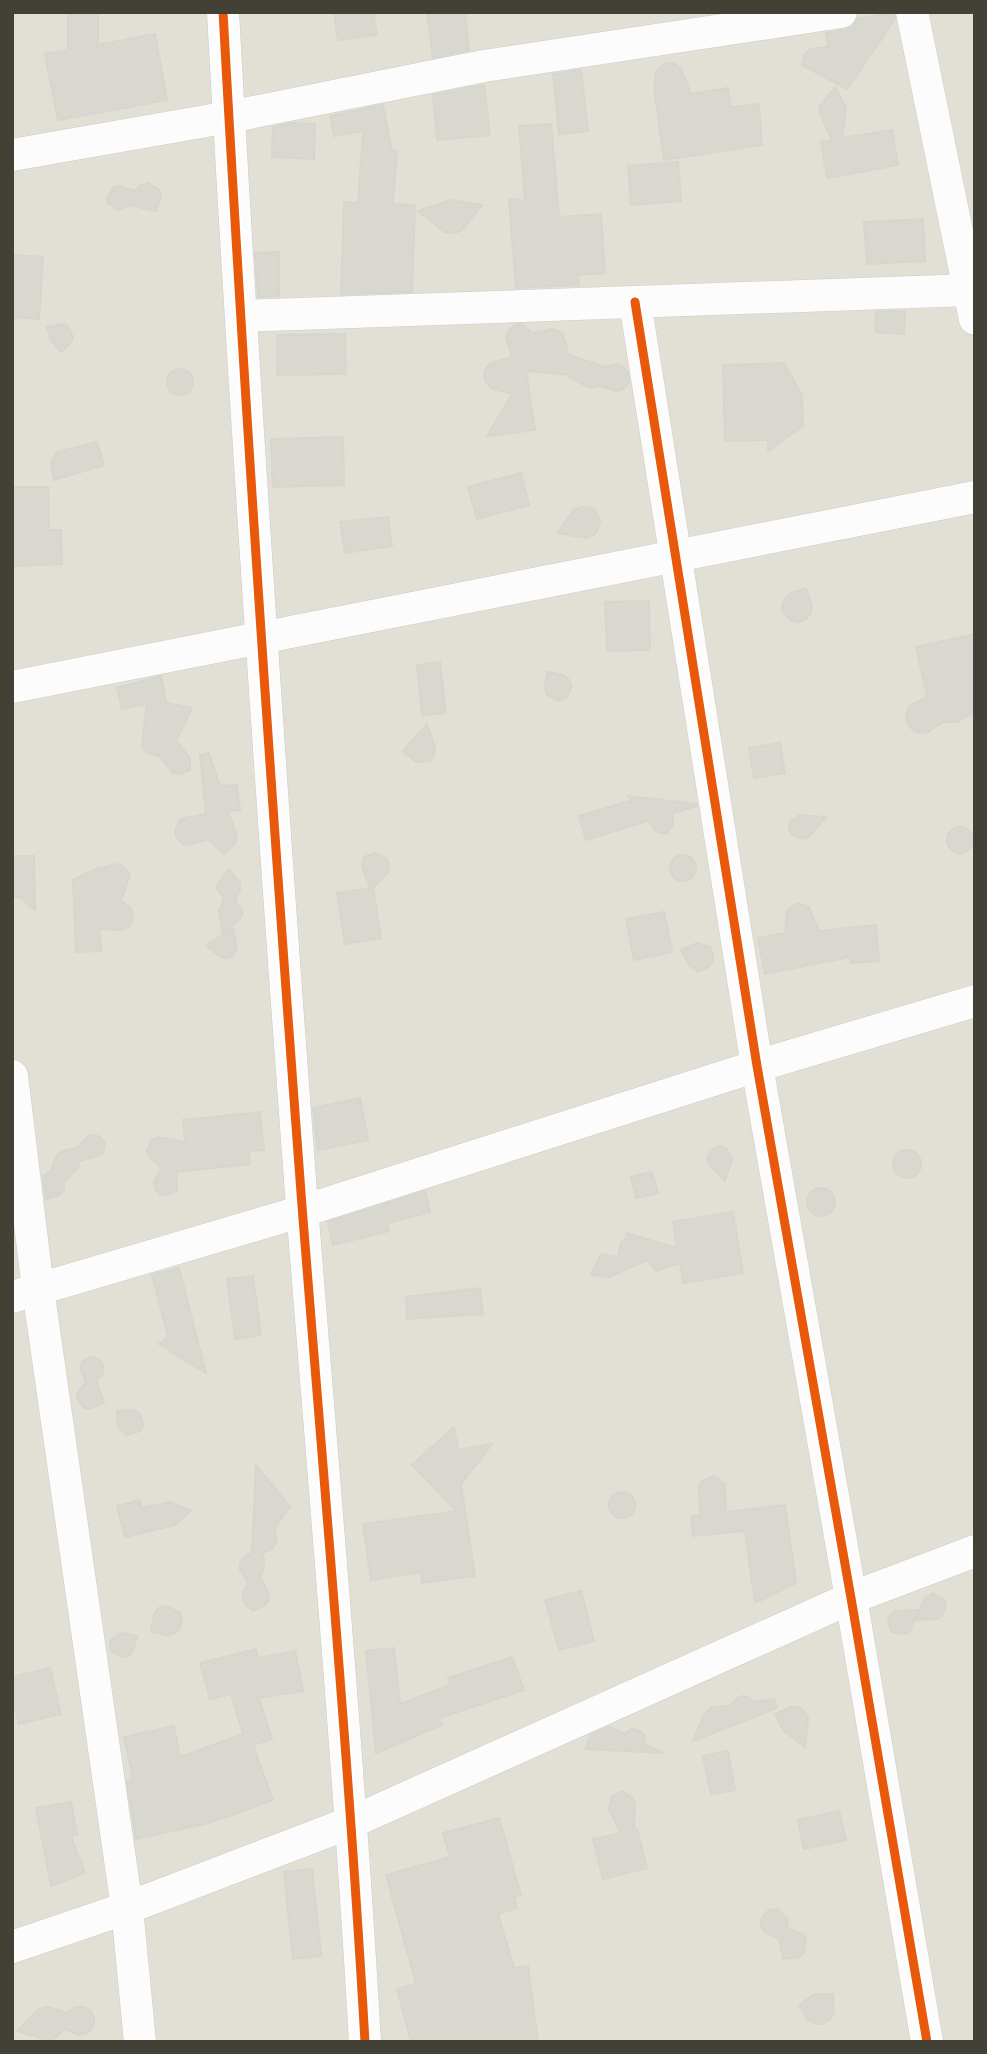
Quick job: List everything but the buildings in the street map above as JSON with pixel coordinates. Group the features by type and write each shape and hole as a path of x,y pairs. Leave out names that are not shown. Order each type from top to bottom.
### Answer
{"street":[{"path":"223,12 260,638 352,1822 365,2042"},
{"path":"12,155 229,117 484,66 841,12"},
{"path":"241,316 635,302 972,305 912,12"},
{"path":"635,302 757,1066 927,2042"},
{"path":"12,687 975,497"},
{"path":"25,1293 303,1211 757,1066 975,1001"},
{"path":"12,1076 25,1293 127,1908 140,2042"},
{"path":"12,1947 127,1908 352,1822 851,1598 975,1551"}],"shaded area":[{"path":"12,12 975,12 975,2042 12,2042"}],"cycle path":[{"path":"223,12 270,758 302,1206 344,1728 365,2042"},
{"path":"635,302 757,1066 927,2042"}]}
